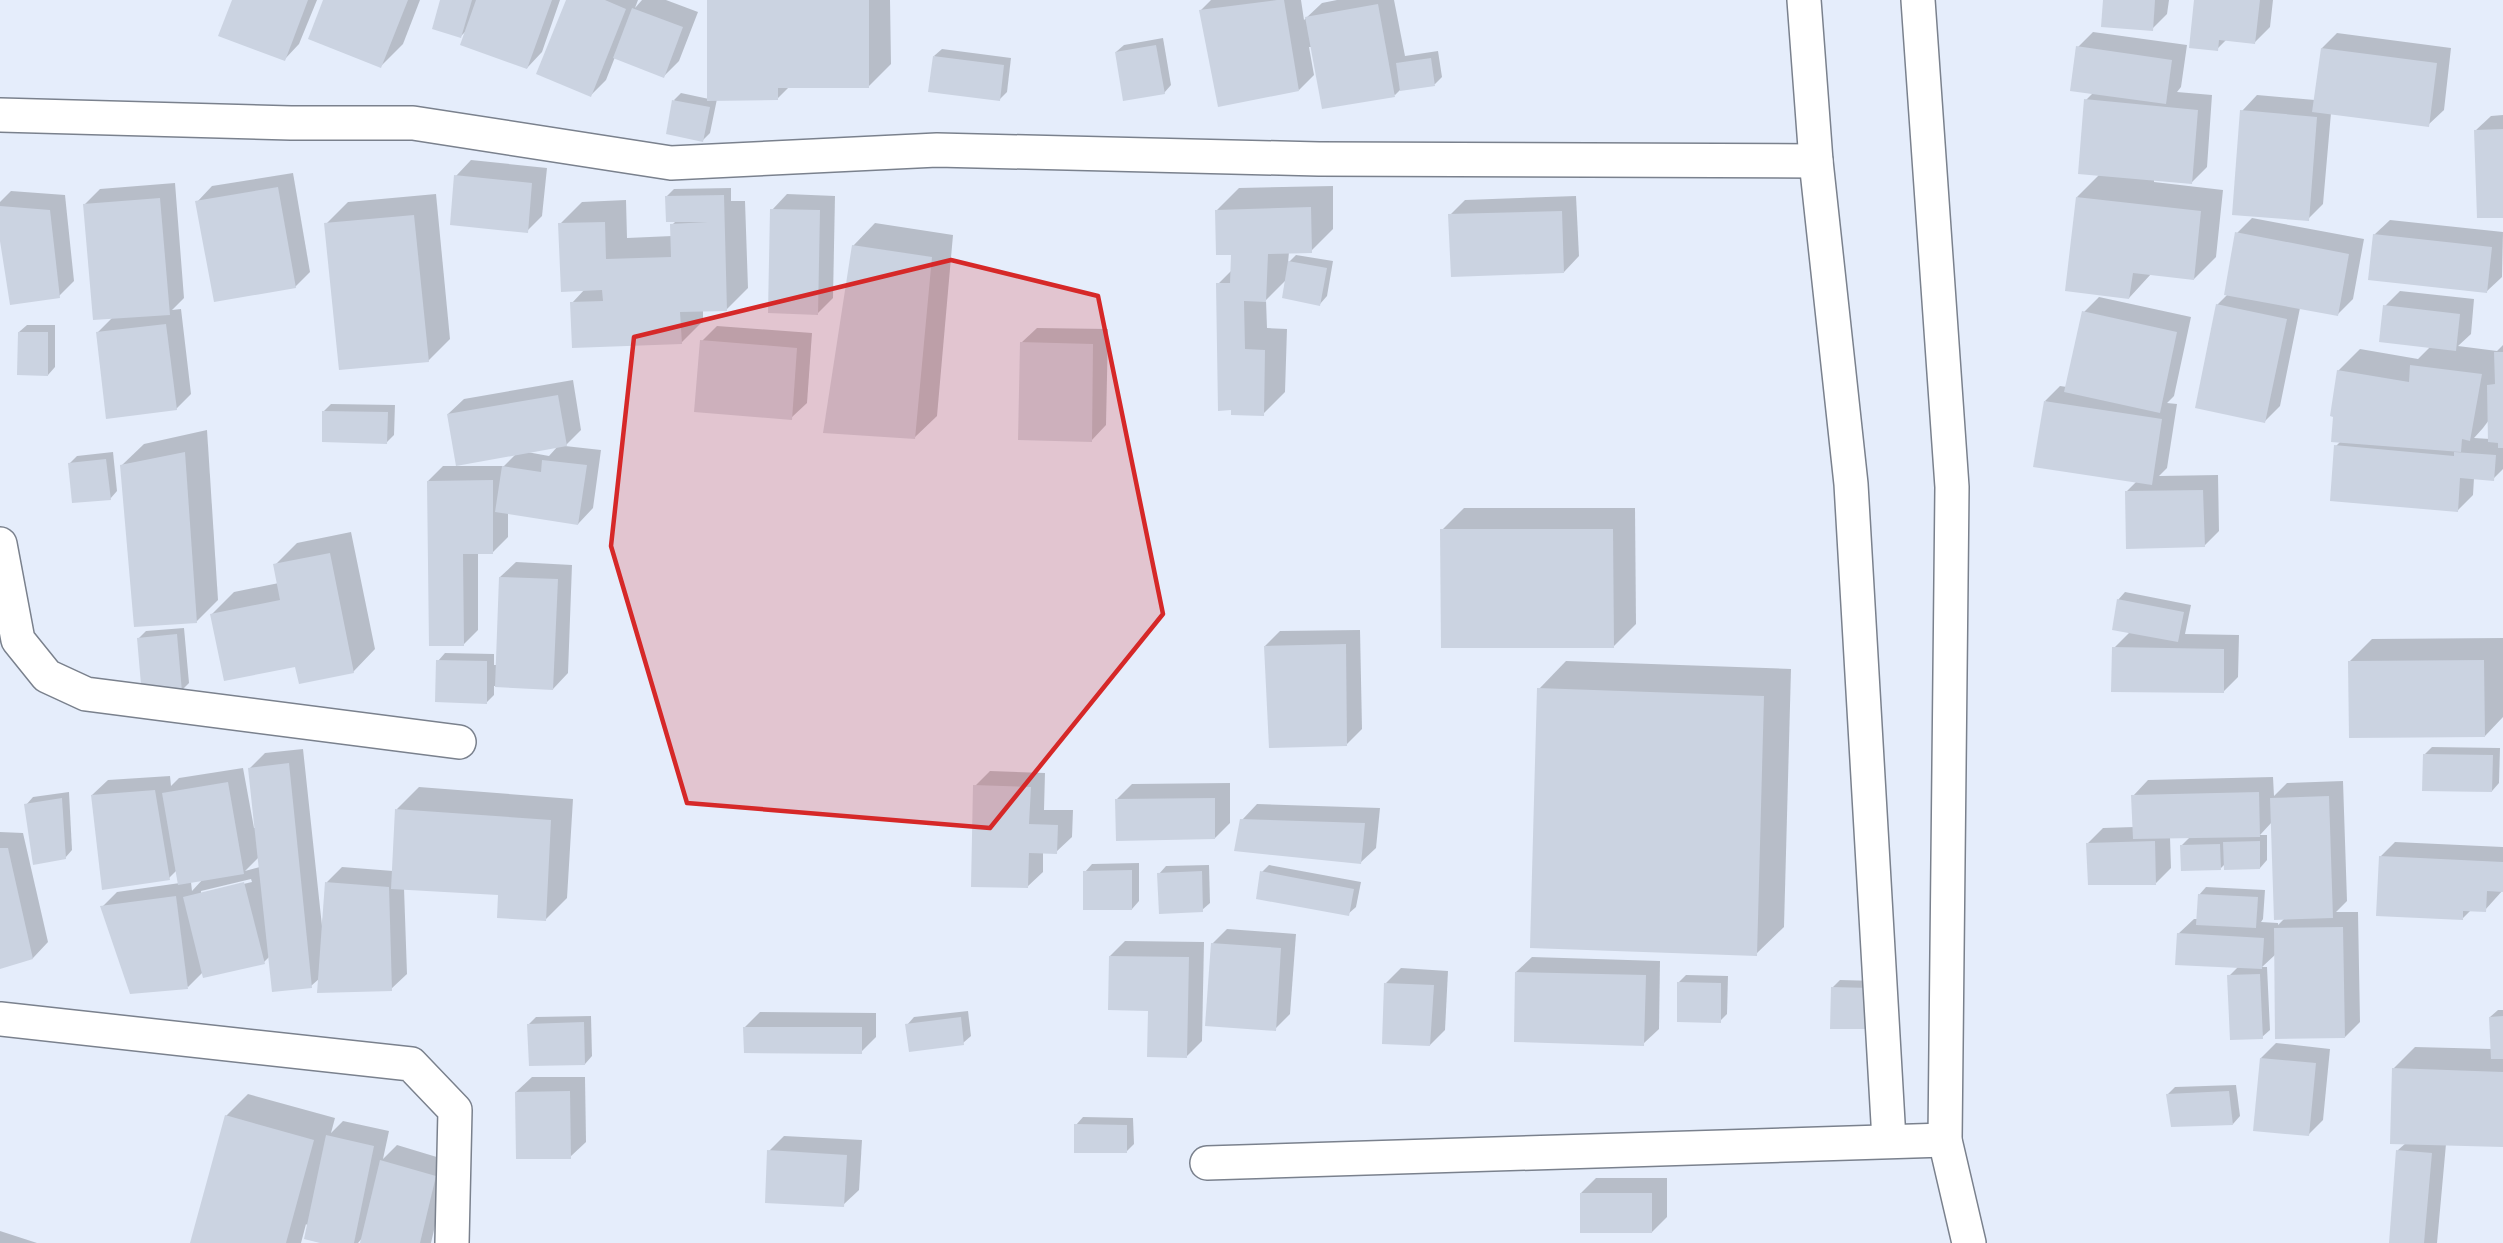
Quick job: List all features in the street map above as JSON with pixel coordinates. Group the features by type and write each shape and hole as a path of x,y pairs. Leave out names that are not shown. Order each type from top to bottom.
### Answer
{"street":[{"path":"1804,0 1816,161 1851,484 1889,1140"},
{"path":"1918,0 1952,487 1945,1140 1970,1243"},
{"path":"0,115 291,123 413,123 670,163 937,150 1318,159 1816,161"},
{"path":"0,544 18,640 47,676 86,694 459,742"},
{"path":"0,1019 411,1064 455,1110 452,1243"},
{"path":"1207,1162 1945,1140"}],"highlighted area":[{"path":"951,260 1098,296 1163,614 990,828 687,803 611,546 634,337"}],"building":[{"path":"232,0 308,0 285,61 218,36"},
{"path":"323,0 408,0 381,68 308,39"},
{"path":"440,0 472,0 461,38 432,29"},
{"path":"476,0 552,0 527,69 460,45"},
{"path":"566,0 605,0 626,9 591,97 536,74"},
{"path":"707,0 869,0 869,88 778,88 778,100 707,101"},
{"path":"1284,0 1299,91 1218,107 1199,10"},
{"path":"2103,0 2155,0 2153,31 2101,27"},
{"path":"2194,0 2260,0 2255,44 2219,40 2218,51 2189,48"},
{"path":"1378,4 1395,97 1322,109 1305,17"},
{"path":"632,8 683,27 664,78 613,58"},
{"path":"1156,45 1165,94 1123,101 1115,52"},
{"path":"2076,46 2172,60 2166,104 2070,91"},
{"path":"2321,48 2437,63 2429,127 2312,112"},
{"path":"933,56 1004,65 1000,101 928,92"},
{"path":"1431,58 1435,86 1400,91 1396,63"},
{"path":"2084,99 2198,110 2192,184 2078,174"},
{"path":"672,100 710,107 703,142 666,134"},
{"path":"2240,110 2317,117 2309,221 2232,215"},
{"path":"2503,129 2503,218 2477,218 2474,130"},
{"path":"454,175 532,183 528,233 450,225"},
{"path":"278,187 296,288 214,302 195,201"},
{"path":"724,195 727,311 680,312 682,344 572,348 570,302 603,301 602,290 561,292 558,223 605,222 606,259 671,257 670,224 708,222 666,222 665,196"},
{"path":"2076,197 2201,211 2194,280 2133,273 2129,299 2065,291"},
{"path":"160,198 170,315 93,320 83,204"},
{"path":"0,206 50,210 60,298 10,305 0,241"},
{"path":"1311,207 1312,253 1268,254 1266,302 1244,301 1245,349 1265,350 1264,416 1231,415 1231,410 1218,411 1216,283 1230,283 1231,255 1216,255 1215,210"},
{"path":"770,209 820,210 818,315 768,313"},
{"path":"1562,211 1564,273 1451,277 1448,214"},
{"path":"414,215 429,362 339,370 324,223"},
{"path":"2235,232 2349,254 2338,316 2224,295"},
{"path":"2373,234 2492,247 2487,293 2368,280"},
{"path":"852,245 932,257 915,439 823,433"},
{"path":"1288,261 1327,268 1320,306 1282,298"},
{"path":"2216,304 2287,319 2265,423 2195,408"},
{"path":"2383,305 2460,314 2456,351 2379,342"},
{"path":"2082,311 2177,332 2160,413 2064,392"},
{"path":"166,324 177,410 106,419 96,332"},
{"path":"18,332 48,332 48,376 17,375"},
{"path":"700,340 797,348 792,420 694,412"},
{"path":"1020,342 1093,344 1092,442 1018,440"},
{"path":"2494,352 2503,352 2503,448 2498,448 2498,443 2488,442 2487,385 2495,384"},
{"path":"2410,365 2482,374 2470,441 2462,439 2461,452 2331,442 2333,417 2330,416 2337,370 2409,382"},
{"path":"558,395 567,446 456,466 447,414"},
{"path":"2044,401 2162,419 2152,485 2033,467"},
{"path":"322,411 388,412 387,444 322,442"},
{"path":"2334,445 2454,456 2454,452 2496,455 2494,481 2460,478 2458,512 2330,501"},
{"path":"185,452 197,623 134,627 120,465"},
{"path":"106,459 111,500 72,503 68,463"},
{"path":"542,460 587,465 578,525 495,512 502,466 541,472"},
{"path":"493,480 493,554 463,554 464,646 429,646 427,481"},
{"path":"2203,490 2205,547 2126,549 2125,491"},
{"path":"1440,529 1613,529 1614,648 1441,648"},
{"path":"330,553 354,673 299,684 295,667 224,681 210,614 280,600 273,564"},
{"path":"499,577 558,579 553,690 495,687"},
{"path":"2117,599 2184,612 2178,642 2112,630"},
{"path":"177,634 182,692 142,696 137,638"},
{"path":"1346,644 1347,746 1269,748 1264,646"},
{"path":"2112,647 2224,649 2224,693 2111,692"},
{"path":"436,660 487,661 487,704 435,702"},
{"path":"2484,660 2485,737 2349,738 2348,661"},
{"path":"1537,688 1764,696 1757,956 1530,948"},
{"path":"2423,754 2493,755 2492,792 2422,791"},
{"path":"289,763 312,988 272,992 248,768"},
{"path":"228,782 244,874 178,885 162,793"},
{"path":"973,785 1031,787 1029,824 1058,825 1057,854 1029,853 1028,888 971,887"},
{"path":"155,790 170,880 102,890 91,795"},
{"path":"2259,792 2260,837 2133,839 2131,795"},
{"path":"2329,796 2333,918 2274,920 2270,798"},
{"path":"62,798 66,859 33,865 24,804"},
{"path":"1215,798 1215,839 1116,841 1115,799"},
{"path":"395,809 551,820 546,921 497,918 498,895 391,889"},
{"path":"1240,819 1365,823 1361,864 1234,851"},
{"path":"2155,841 2156,885 2088,885 2086,843"},
{"path":"2260,841 2260,869 2224,870 2223,842"},
{"path":"2220,844 2221,870 2181,871 2180,845"},
{"path":"0,848 8,848 33,959 0,969"},
{"path":"2379,856 2503,862 2503,892 2487,891 2486,912 2463,911 2463,920 2376,916"},
{"path":"1132,870 1132,910 1083,910 1083,871"},
{"path":"1202,871 1203,912 1159,914 1157,873"},
{"path":"1260,871 1354,889 1349,916 1256,899"},
{"path":"244,882 265,964 203,978 183,897"},
{"path":"325,882 389,887 392,991 317,993"},
{"path":"2198,894 2258,897 2256,928 2196,925"},
{"path":"176,896 188,989 130,994 100,906"},
{"path":"2343,927 2345,1038 2275,1039 2274,928"},
{"path":"2177,933 2264,938 2262,969 2175,965"},
{"path":"1211,943 1281,948 1276,1031 1205,1026"},
{"path":"1109,956 1189,957 1187,1058 1147,1057 1148,1011 1108,1010"},
{"path":"1515,972 1646,975 1644,1046 1514,1042"},
{"path":"2260,974 2263,1039 2230,1040 2227,975"},
{"path":"1677,982 1721,983 1721,1023 1677,1022"},
{"path":"1384,983 1434,985 1430,1046 1382,1044"},
{"path":"1831,987 1871,988 1871,1029 1830,1029"},
{"path":"2503,1016 2503,1059 2491,1059 2489,1017"},
{"path":"961,1017 964,1045 909,1052 905,1024"},
{"path":"584,1022 585,1065 529,1066 527,1024"},
{"path":"743,1027 862,1027 862,1054 744,1053"},
{"path":"2260,1058 2316,1063 2309,1136 2253,1131"},
{"path":"2392,1068 2503,1072 2503,1147 2390,1144"},
{"path":"570,1091 571,1159 516,1159 515,1092"},
{"path":"2229,1091 2233,1125 2171,1127 2166,1094"},
{"path":"225,1115 314,1140 286,1243 190,1243"},
{"path":"1074,1124 1127,1125 1127,1153 1074,1153"},
{"path":"326,1135 374,1146 354,1243 320,1243 304,1239"},
{"path":"767,1150 847,1155 844,1207 765,1203"},
{"path":"2396,1150 2432,1153 2424,1243 2389,1243"},
{"path":"380,1160 436,1176 420,1243 360,1243"},
{"path":"1580,1193 1652,1193 1652,1233 1580,1233"}]}
